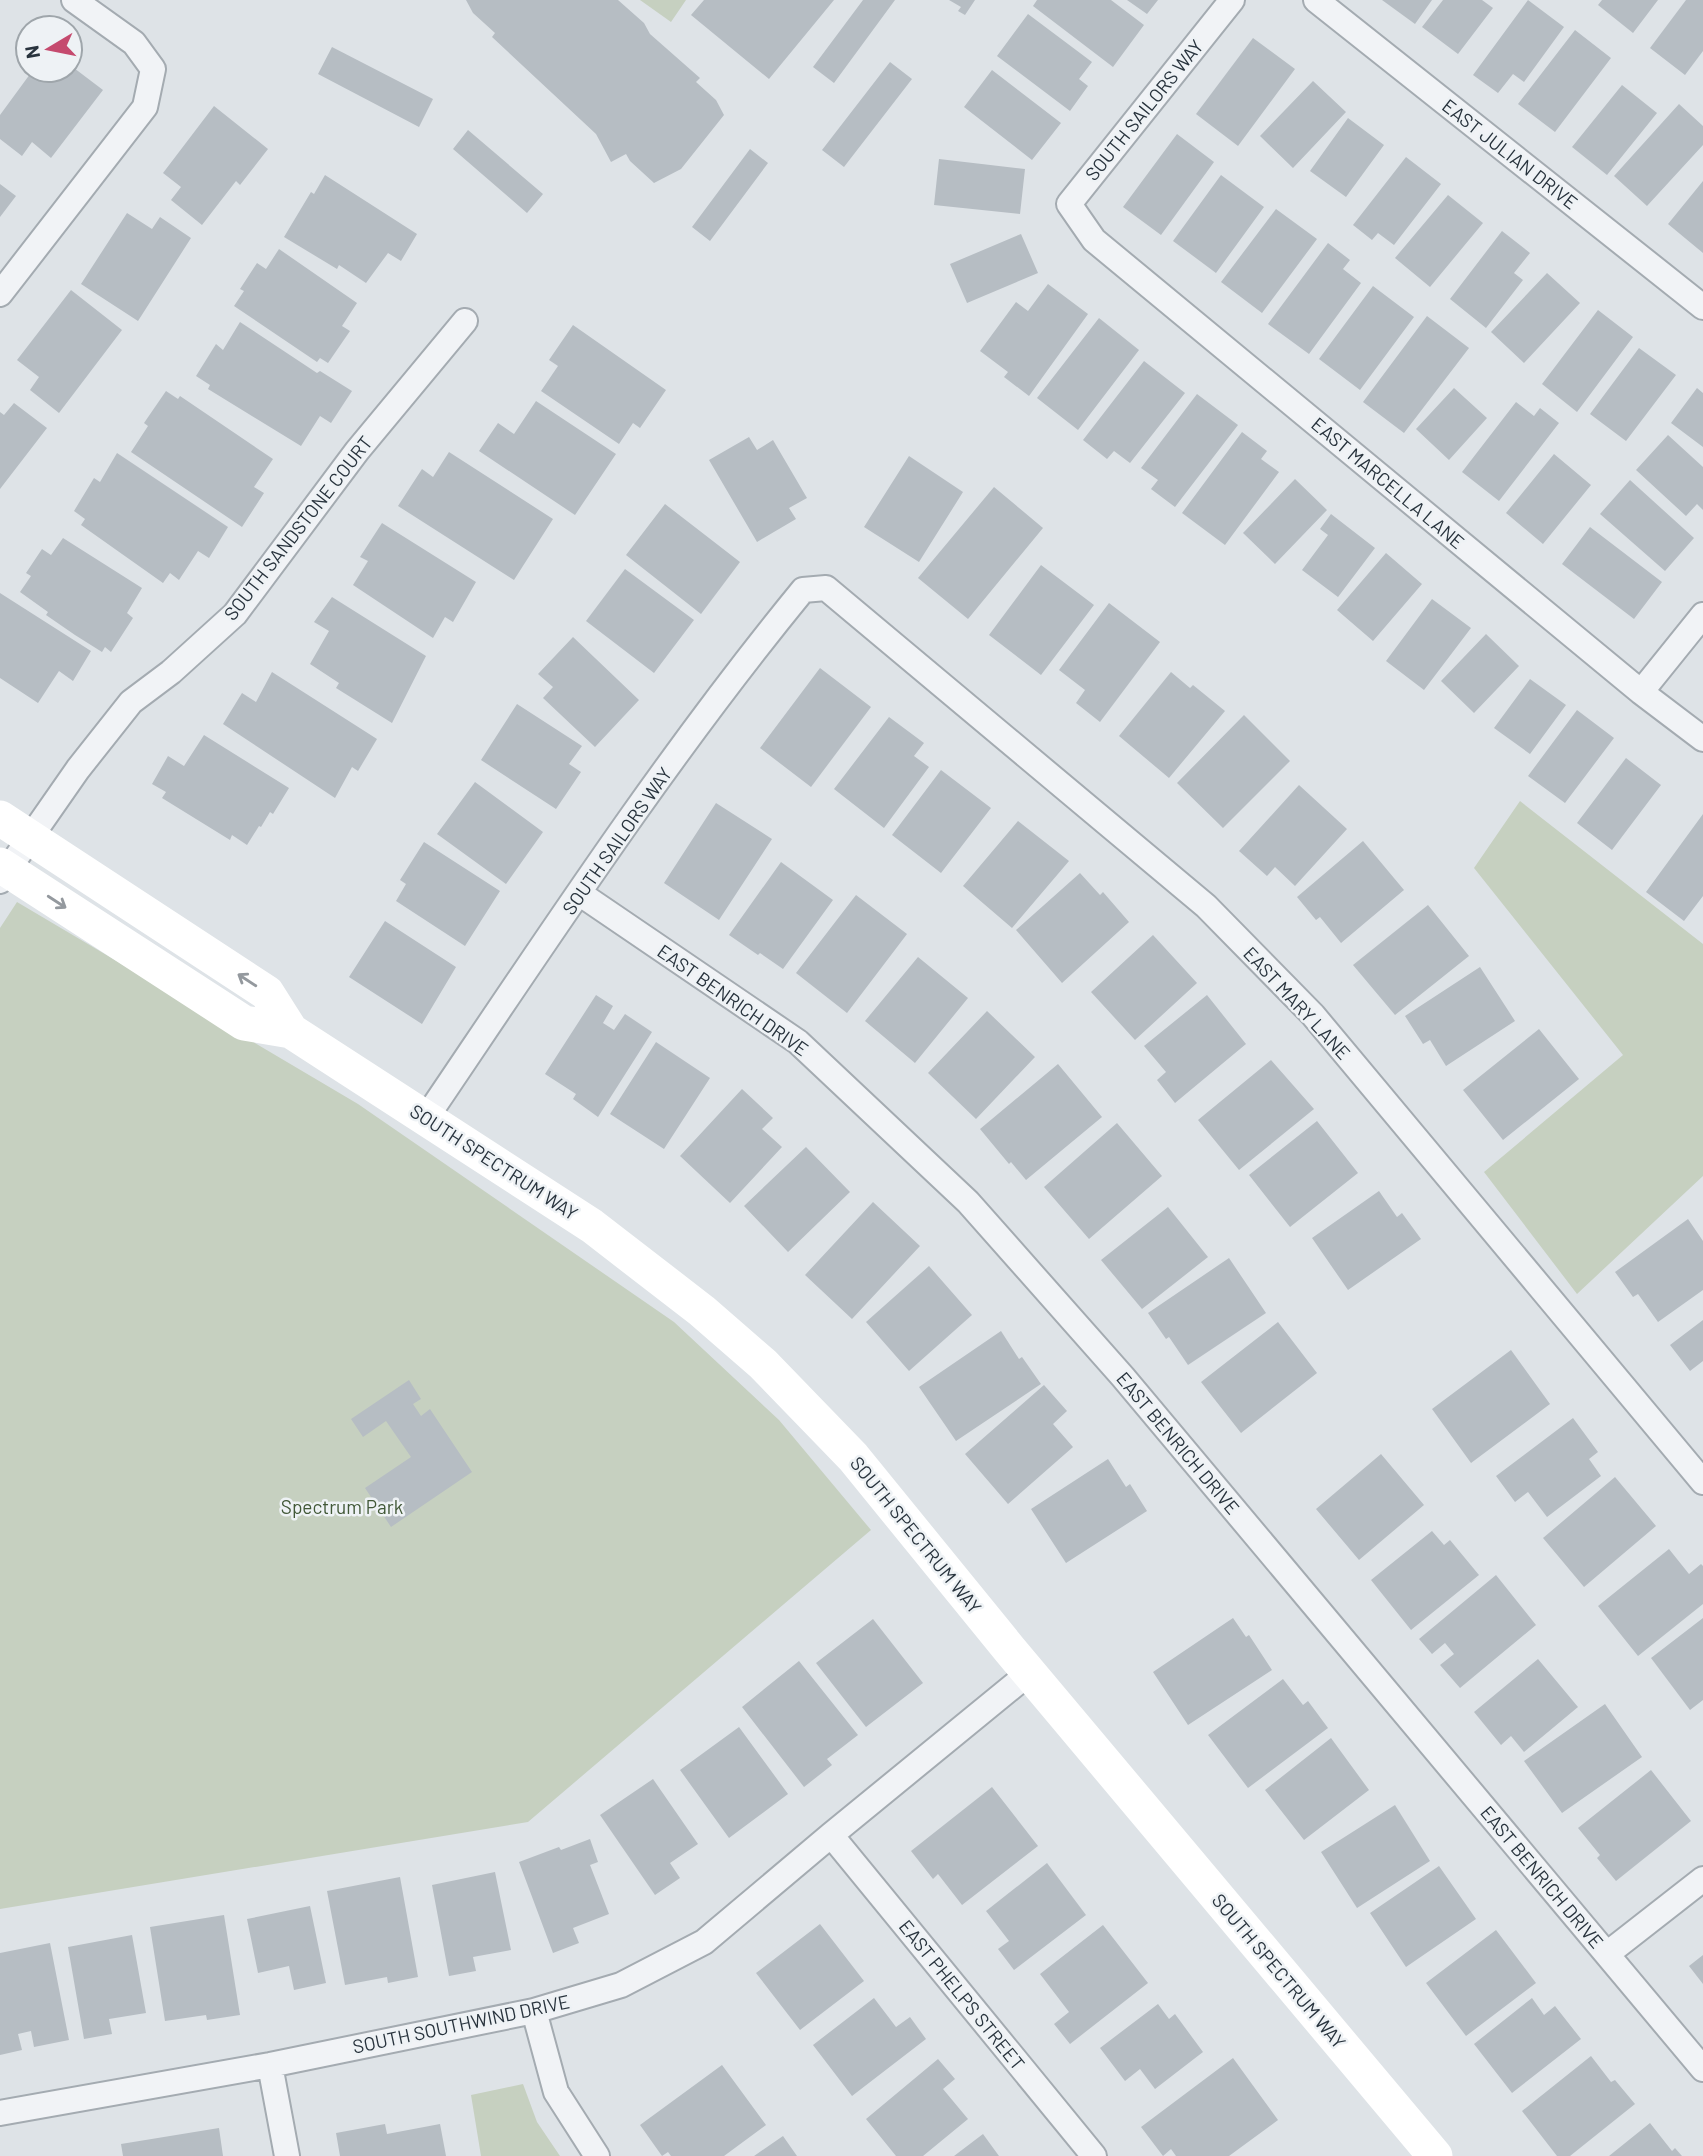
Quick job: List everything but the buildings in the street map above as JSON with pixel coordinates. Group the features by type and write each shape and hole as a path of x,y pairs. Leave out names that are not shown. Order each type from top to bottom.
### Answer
{"street":[{"path":"0,294 145,107 153,69 134,43 74,0"},
{"name":"SOUTH SAILORS WAY","path":"1080,220 1069,204 1231,0"},
{"name":"EAST JULIAN DRIVE","path":"1316,0 1703,307"},
{"name":"EAST MARCELLA LANE","path":"1080,220 1094,240 1641,692 1703,739"},
{"name":"SOUTH SANDSTONE COURT","path":"11,862 78,769 131,702 171,672 235,614 356,451 465,321"},
{"name":"SOUTH SAILORS WAY","path":"426,1118 579,893 740,667 803,590 826,588"},
{"name":"EAST MARY LANE","path":"826,588 1206,906 1313,1015 1703,1482"},
{"path":"1641,692 1703,615"},
{"name":"SOUTH SPECTRUM WAY","path":"0,818 11,862 244,1023 291,1031 592,1226 702,1311 763,1364 853,1457 1029,1673 1435,2156"},
{"name":"EAST BENRICH DRIVE","path":"579,893 798,1042 968,1202 1123,1377 1703,2069"},
{"name":"SOUTH SOUTHWIND DRIVE","path":"0,2113 270,2065 534,2011 621,1986 704,1942 1029,1673"},
{"name":"EAST PHELPS STREET","path":"831,1835 1094,2156"},
{"path":"1607,1954 1703,1879"},
{"path":"534,2011 556,2092 597,2156"},
{"path":"270,2065 286,2156"}],"green space":[{"path":"640,0 686,0 671,22"},
{"path":"1520,801 1703,944 1703,1176 1577,1294 1484,1172 1623,1055 1474,868"},
{"name":"Spectrum Park","path":"17,902 358,1104 674,1322 779,1420 871,1530 528,1822 0,1909 0,928"},
{"path":"523,2084 537,2122 560,2156 481,2156 471,2095"}]}
